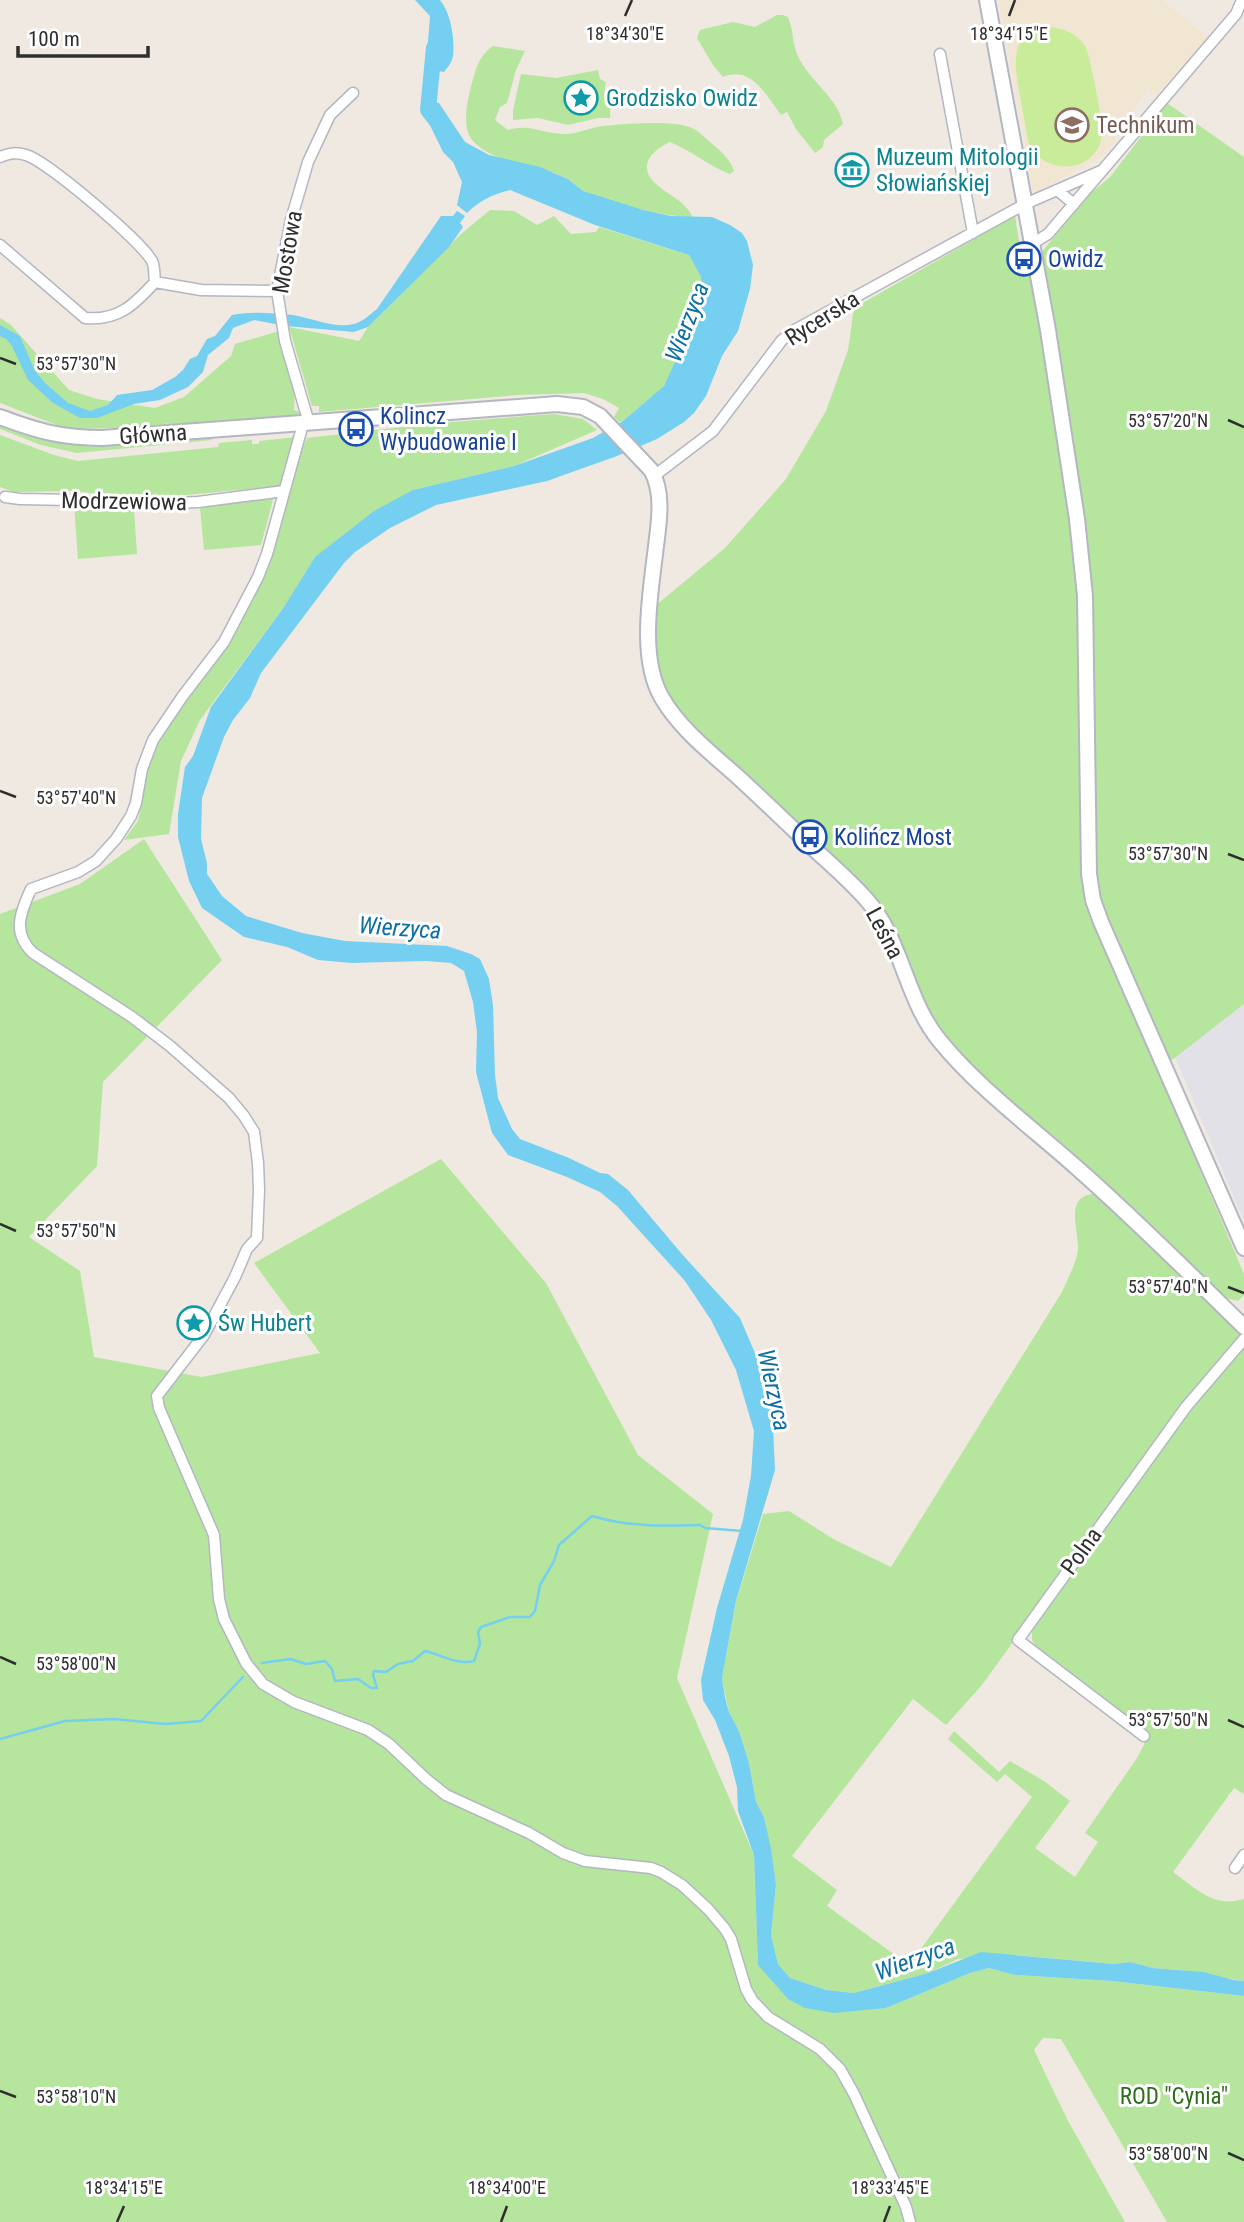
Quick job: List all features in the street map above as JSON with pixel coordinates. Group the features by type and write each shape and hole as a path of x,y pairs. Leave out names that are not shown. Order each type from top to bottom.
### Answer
{"street":[{"path":"987,0 1050,344 1082,557 1085,596 1089,874 1093,900 1244,1248"},
{"path":"1032,244 1048,234 1074,204 1236,14 1242,0"},
{"path":"940,54 973,233"},
{"name":"Mostowa","path":"306,424 285,341 277,291 290,220 308,162 330,115 353,93"},
{"path":"0,157 12,152 29,156 52,171 141,246 154,264 155,282 135,304 117,314 101,319 85,318 0,245"},
{"name":"Rycerska","path":"654,477 713,431 782,340 793,331 1025,204 1103,170"},
{"path":"1057,190 1074,204"},
{"path":"155,282 201,290 277,291"},
{"name":"Główna","path":"0,417 47,433 75,438 102,438 557,404 583,407 600,416 610,426"},
{"path":"306,424 258,577 224,642 153,740 142,769 131,816 116,839 96,861 78,872 31,890 19,923 24,944 33,953 132,1017 170,1046 229,1098 254,1132 259,1190 257,1238 247,1249 204,1335 157,1395 159,1408 214,1535 219,1599 224,1619 246,1663 263,1684 294,1702 379,1737 446,1795 513,1825 574,1858 597,1863 638,1866 661,1872 696,1898 718,1919 731,1939 741,1976 752,2000 768,2017 820,2049 840,2069 906,2207 910,2222"},
{"name":"Leśna","path":"610,426 654,477 658,493 659,524 648,641 653,677 663,701 706,750 877,911 894,944 923,1015 937,1038 957,1060 1107,1195 1244,1327"},
{"name":"Modrzewiowa","path":"5,496 134,505 198,502 284,491"},
{"name":"Polna","path":"1144,1736 1018,1640 1186,1407 1244,1339"},
{"path":"1235,1868 1244,1855"}],"shaded area":[{"name":"Technikum","path":"999,0 1162,0 1208,38 1155,96 1147,89 1105,155 1037,192 1033,190"},
{"path":"1244,1004 1244,1221 1175,1057"}],"green space":[{"path":"777,15 788,17 800,60 836,106 843,124 824,140 823,147 815,153 796,129 787,112 781,115 764,91 750,79 733,74 723,77 697,38 700,30 733,22 755,27"},
{"path":"1048,27 1069,32 1085,46 1098,100 1102,130 1099,146 1092,156 1072,166 1050,164 1033,150 1028,140 1016,74 1020,43 1026,35"},
{"path":"493,46 525,51 516,70 507,103 500,107 495,120 508,130 530,128 566,134 597,127 632,124 686,126 694,129 718,149 728,159 734,171 730,174 722,171 670,142 654,152 648,162 648,174 657,185 680,201 693,218 652,212 610,201 585,192 557,174 494,156 483,150 470,137 466,118 477,66 483,55"},
{"path":"598,70 600,79 606,82 604,95 611,97 610,118 568,125 538,118 513,120 521,74 556,78"},
{"path":"1167,103 1244,157 1244,1004 1176,1057 1157,1068 1244,1274 1244,1295 1238,1301 1218,1296 993,1089 948,1044 927,1014 891,927 690,726 664,693 655,674 655,606 725,548 786,479 826,411 848,350 854,308 1015,216 1024,273 1092,192 1110,177"},
{"path":"490,210 514,211 537,225 554,216 571,234 596,232 599,227 689,255 701,277 699,320 664,386 619,422 614,417 619,408 584,393 518,395 319,412 319,406 312,406 289,327 359,341 368,327 460,235"},
{"path":"0,318 11,325 69,390 97,399 155,408 184,397 231,356 235,344 279,331 295,388 294,410 302,412 296,417 266,417 258,423 187,429 165,423 167,427 67,429 0,403"},
{"path":"554,414 583,419 597,430 514,466 413,490 315,557 287,603 200,720 181,761 169,834 124,840 138,821 154,749 170,721 214,662 252,602 264,571 282,496 307,438 427,424"},
{"path":"0,421 43,437 197,436 199,439 209,435 212,440 77,453 41,445 0,429"},
{"path":"0,435 78,461 218,447 219,443 252,440 252,444 259,444 259,441 296,437 280,486 165,497 120,497 75,491 14,492 0,487"},
{"path":"272,498 261,545 204,550 200,508"},
{"path":"74,505 134,510 137,554 78,559"},
{"name":"ROD \"Cynia\"","path":"144,839 222,960 103,1082 97,1166 29,1237 80,1271 94,1357 202,1377 320,1353 254,1263 441,1159 546,1283 638,1455 713,1514 677,1678 754,1855 758,1965 861,2009 886,2008 970,1973 989,1968 1016,1975 1112,1981 1244,1996 1244,2222 1167,2222 1061,2039 1043,2038 1034,2050 1067,2119 1125,2222 0,2222 0,914 80,884"},
{"path":"1093,1194 1104,1198 1242,1331 982,1685 946,1725 913,1699 792,1856 837,1890 827,1906 909,1965 1032,1797 1005,1774 997,1782 948,1739 954,1731 999,1772 1010,1761 1044,1781 1070,1801 1035,1848 1075,1877 1098,1842 1085,1833 1137,1758 1144,1745 1145,1733 1039,1652 1032,1640 1032,1626 1140,1474 1244,1345 1244,1794 1234,1788 1173,1872 1214,1899 1244,1899 1244,1981 1153,1968 1130,1962 1114,1964 1016,1955 958,1959 928,1973 854,1993 826,1990 790,1978 778,1964 771,1935 776,1885 764,1817 756,1802 749,1763 739,1731 729,1712 722,1678 736,1602 763,1514 789,1511 835,1540 891,1567 1062,1292 1078,1250 1076,1208 1084,1196"}],"water":[{"path":"415,0 440,0 447,12 453,35 453,56 444,72 426,66 430,16"},
{"path":"423,100 439,103 465,142 489,155 540,167 568,179 583,191 643,210 671,216 712,217 730,225 742,233 747,241 753,265 750,289 738,331 722,356 706,396 684,422 657,439 547,481 436,505 390,528 344,563 261,673 250,698 224,737 202,798 201,839 207,874 222,896 246,916 302,933 345,941 447,946 480,959 489,979 493,1005 498,1098 512,1129 520,1139 608,1174 628,1190 740,1318 757,1358 772,1406 775,1470 736,1601 722,1678 729,1712 739,1731 749,1763 756,1802 764,1817 776,1885 771,1935 778,1964 790,1978 826,1990 854,1993 928,1973 981,1952 1114,1964 1130,1962 1153,1968 1203,1972 1244,1981 1244,1996 1112,1981 1015,1975 989,1968 970,1973 886,2008 834,2013 805,2008 788,1999 758,1965 754,1855 738,1811 737,1787 729,1756 715,1720 703,1700 701,1680 717,1608 743,1520 751,1476 754,1431 736,1370 711,1320 685,1281 617,1206 600,1192 508,1155 492,1133 476,1072 477,1032 473,1002 464,971 451,963 426,961 352,963 318,960 287,947 244,937 202,908 189,881 178,837 178,814 185,767 193,756 211,707 284,607 315,557 374,511 413,490 514,466 593,438 623,421 664,386 680,351 699,320 701,277 689,255 595,225 510,190 487,198 467,213 457,205 462,182 453,162 443,152 423,111"},
{"path":"457,211 465,216 460,223 463,227 449,247 368,327 354,332 286,326 254,320 233,328 229,338 208,355 203,372 188,387 160,400 134,404 97,418 80,418 53,403 28,380 12,346 0,336 0,325 20,336 35,371 45,383 68,403 90,411 108,405 117,395 152,390 175,377 190,359 197,356 207,339 215,336 232,315 285,314 339,325 361,321 377,309 441,216 453,216"}],"waterway":[{"name":"Wierzyca","path":"434,48 428,110 436,120"},
{"path":"262,1663 290,1659 306,1664 325,1661 332,1669 335,1681 358,1679 371,1688 377,1688 374,1671 386,1672 398,1664 413,1661 425,1651 455,1661 474,1661 480,1644 478,1632 481,1627 510,1617 530,1617 535,1611 540,1585 554,1561 559,1545 592,1516 632,1524 700,1525 705,1528 742,1531"},
{"path":"0,1739 65,1721 114,1719 165,1724 201,1721 243,1677"}],"place":[{"name":"Grodzisko Owidz","path":"581,98"},
{"name":"Technikum","path":"1072,125"},
{"name":"Muzeum Mitologii Słowiańskiej","path":"852,170"},
{"name":"Owidz","path":"1024,259"},
{"name":"Kolincz Wybudowanie I","path":"356,429"},
{"name":"Kolińcz Most","path":"810,837"},
{"name":"Św Hubert","path":"194,1323"}]}
